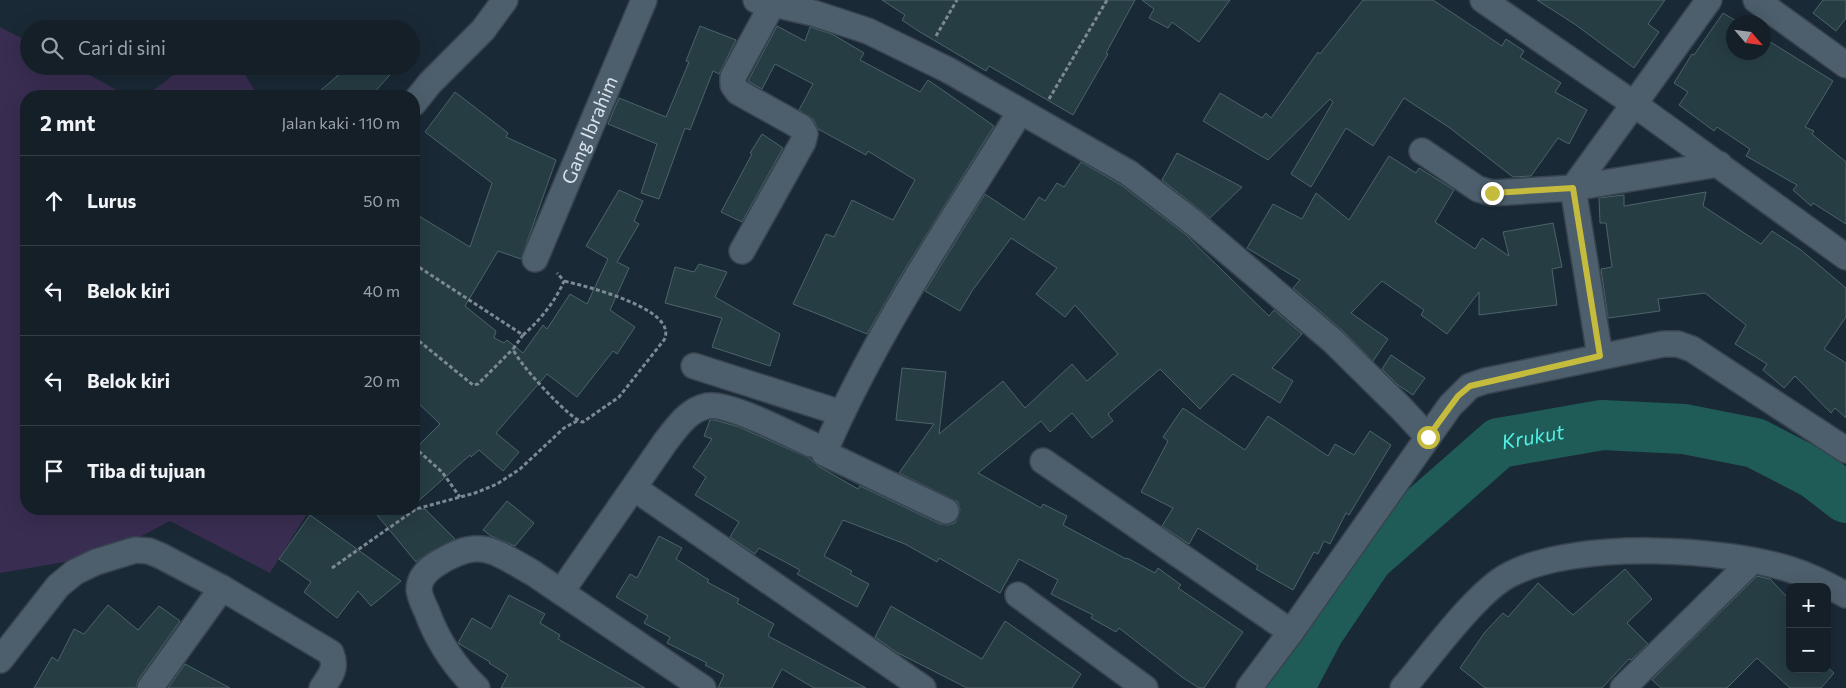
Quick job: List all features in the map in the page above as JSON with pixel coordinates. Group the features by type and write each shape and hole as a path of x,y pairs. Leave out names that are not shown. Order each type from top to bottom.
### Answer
{"street":[{"path":"420,96 483,30 505,0"},
{"name":"Gang Ibrahim","path":"535,259 644,0"},
{"path":"1483,0 1719,164 1846,257"},
{"path":"1600,356 1573,188 1709,0"},
{"path":"1756,0 1846,65"},
{"path":"742,251 804,142 805,134 801,127 738,92 733,85 733,77 765,2 842,21 923,57 1130,173 1194,223 1333,341 1428,437"},
{"path":"946,511 824,453 842,413 885,331 951,219 1028,116"},
{"path":"1422,150 1478,189 1492,193 1573,188 1719,164"},
{"path":"1249,688 1291,632 1454,401 1470,386 1600,356 1663,344 1678,344 1692,348 1846,450"},
{"path":"694,366 842,413"},
{"path":"561,592 685,418 707,406 732,409 811,444"},
{"path":"1043,461 1291,632"},
{"path":"634,488 923,688"},
{"path":"477,688 448,656 433,630 419,590 424,574 454,553 470,548 486,550 506,558 561,592 703,688"},
{"path":"0,660 58,586 75,572 117,554 135,550 149,551 222,588 331,653 335,663 333,673 322,688"},
{"path":"1403,688 1485,593 1508,576 1534,564 1574,557 1667,551 1752,561 1794,570 1846,595"},
{"path":"1623,688 1752,561"},
{"path":"150,688 222,588"},
{"path":"1018,595 1144,688"}],"path":[{"path":"923,57 956,0"},
{"path":"1028,116 1107,0"},
{"path":"420,343 473,385 478,384 513,349 523,335 538,322 560,292 564,282 562,276 535,259"},
{"path":"420,268 523,335"},
{"path":"513,349 522,365 577,421 583,422 619,397 667,334 666,327 661,321 639,306 613,295 564,282"},
{"path":"420,508 498,484 564,428 577,421"},
{"path":"420,452 442,472 460,497"},
{"path":"332,568 407,515"}],"shaded area":[{"path":"0,27 20,37 20,75 90,75 117,90 20,90 20,515 306,515 270,573 170,521 106,555 0,573"},
{"path":"173,75 245,75 254,90 154,90"}],"building":[{"path":"882,0 1135,0 1106,53 1108,54 1073,115 989,66 986,71 920,32 902,20 905,15"},
{"path":"1142,0 1230,0 1199,42 1172,22 1168,28 1149,18 1154,9"},
{"path":"1363,0 1433,0 1502,46 1506,39 1524,51 1520,57 1561,83 1555,92 1587,110 1569,144 1558,138 1531,176 1513,177 1450,128 1404,98 1373,146 1346,128 1311,187 1291,174 1333,102 1330,99 1268,160 1203,121 1220,93 1262,118 1266,113 1271,118 1318,52 1320,54"},
{"path":"1537,0 1665,0 1648,24 1659,32 1634,68 1576,25"},
{"path":"1823,0 1846,0 1846,18 1836,31 1813,13"},
{"path":"1723,13 1726,15 1726,60 1771,60 1771,42 1833,81 1805,127 1814,131 1812,134 1846,162 1846,224 1813,203 1811,206 1793,190 1797,185 1746,156 1750,149 1717,127 1714,131 1679,105 1688,92 1674,83 1692,54 1694,55"},
{"path":"700,26 736,40 719,74 713,71 690,130 685,128 659,199 641,193 657,144 608,124 619,98 666,117 689,62 686,61"},
{"path":"777,26 805,41 810,27 832,34 864,53 860,60 920,92 928,80 994,126 900,277 867,334 793,304 826,234 834,237 852,200 893,220 915,180 868,151 866,155 818,129 813,119 799,110 813,84 775,64 762,89 748,81"},
{"path":"338,75 390,75 376,90 321,90"},
{"path":"455,92 508,133 506,137 556,160 521,259 498,251 465,306 496,331 494,338 504,343 507,340 523,353 543,325 547,329 570,294 587,304 608,259 586,246 619,190 643,201 634,221 639,224 617,262 629,268 610,310 635,327 617,354 613,351 577,397 547,374 496,433 519,452 503,471 479,450 471,457 470,455 420,500 420,444 440,424 420,405 420,217 470,247 492,183 425,132"},
{"path":"762,134 783,148 742,222 721,212 752,154 750,153"},
{"path":"1177,153 1242,187 1210,218 1162,180"},
{"path":"1389,156 1416,173 1419,168 1454,190 1435,222 1475,249 1482,238 1509,256 1503,232 1553,223 1562,267 1552,269 1557,305 1479,315 1479,292 1447,334 1421,315 1424,310 1382,281 1351,313 1388,339 1373,361 1342,330 1293,288 1300,280 1247,248 1273,204 1302,219 1316,193 1349,220"},
{"path":"1081,162 1121,185 1185,234 1269,316 1274,310 1302,334 1272,368 1293,381 1280,403 1233,374 1200,409 1160,369 1108,414 1113,421 1092,438 1072,413 1050,432 1041,421 978,473 1041,508 1043,504 1067,516 1063,525 1126,559 1155,573 1158,568 1181,585 1178,588 1243,632 1204,688 1199,688 1182,677 1119,628 1116,632 1091,618 1093,615 1051,594 1058,580 1019,559 1000,593 939,558 937,562 905,544 843,520 824,556 852,571 850,574 869,584 857,607 797,574 800,570 759,548 755,554 730,537 739,522 695,495 706,477 693,467 712,439 704,436 710,420 715,420 739,427 809,458 818,466 858,489 860,486 940,524 948,525 955,523 960,510 958,502 899,473 934,424 896,420 902,368 946,372 939,434 1003,381 1025,408 1072,364 1087,381 1118,354 1075,305 1065,317 1036,294 1057,268 1011,238 972,291 960,311 925,291 985,194 1024,220 1039,197 1045,201 1057,183 1064,187"},
{"path":"1706,192 1703,206 1761,244 1772,231 1801,250 1846,288 1846,317 1824,349 1846,363 1846,418 1835,408 1831,413 1795,376 1784,388 1763,370 1767,364 1735,344 1746,325 1705,293 1658,299 1660,311 1608,318 1601,269 1612,267 1606,223 1600,223 1599,198 1624,195 1624,206"},
{"path":"699,264 727,272 715,297 780,334 770,366 712,347 722,318 665,303 675,267 694,272"},
{"path":"1391,355 1425,378 1413,395 1398,385 1382,369"},
{"path":"1183,408 1245,450 1268,416 1328,456 1335,444 1354,455 1370,431 1391,445 1349,515 1346,513 1330,544 1324,541 1318,554 1314,552 1293,590 1256,569 1258,566 1198,528 1189,544 1162,526 1173,508 1141,492 1168,441 1163,437"},
{"path":"507,501 534,523 515,546 491,536 483,530"},
{"path":"420,509 425,509 455,539 428,553 416,562 377,515 420,515"},
{"path":"310,515 401,581 371,606 358,591 337,618 304,592 311,582 279,559"},
{"path":"659,536 682,548 676,559 709,580 707,582 739,599 737,603 774,624 768,636 866,688 814,688 782,669 772,688 718,688 724,675 705,665 707,663 667,643 670,637 644,623 648,616 616,597 630,574 637,578"},
{"path":"1625,569 1652,599 1627,623 1648,644 1631,660 1629,659 1602,688 1485,688 1460,668 1485,632 1503,613 1508,617 1538,583 1573,615"},
{"path":"1757,576 1770,579 1786,596 1786,673 1831,673 1831,670 1834,673 1821,688 1790,688 1757,658 1727,688 1661,688 1652,680"},
{"path":"509,595 545,614 540,623 560,635 558,639 645,688 501,688 508,675 458,643 472,618 491,629"},
{"path":"108,605 138,630 159,606 180,621 138,680 136,688 34,688 52,657 58,661 74,629 84,634"},
{"path":"891,606 982,659 1005,621 1081,674 1072,688 967,688 896,652 875,637"},
{"path":"185,664 230,688 168,688"}],"waterway":[{"name":"Krukut","path":"1289,688 1319,631 1368,558 1499,443 1602,425 1684,429 1755,443 1815,474 1846,498"}],"route":[{"path":"1428,437 1458,396 1470,386 1600,356 1573,188 1492,193"}]}
